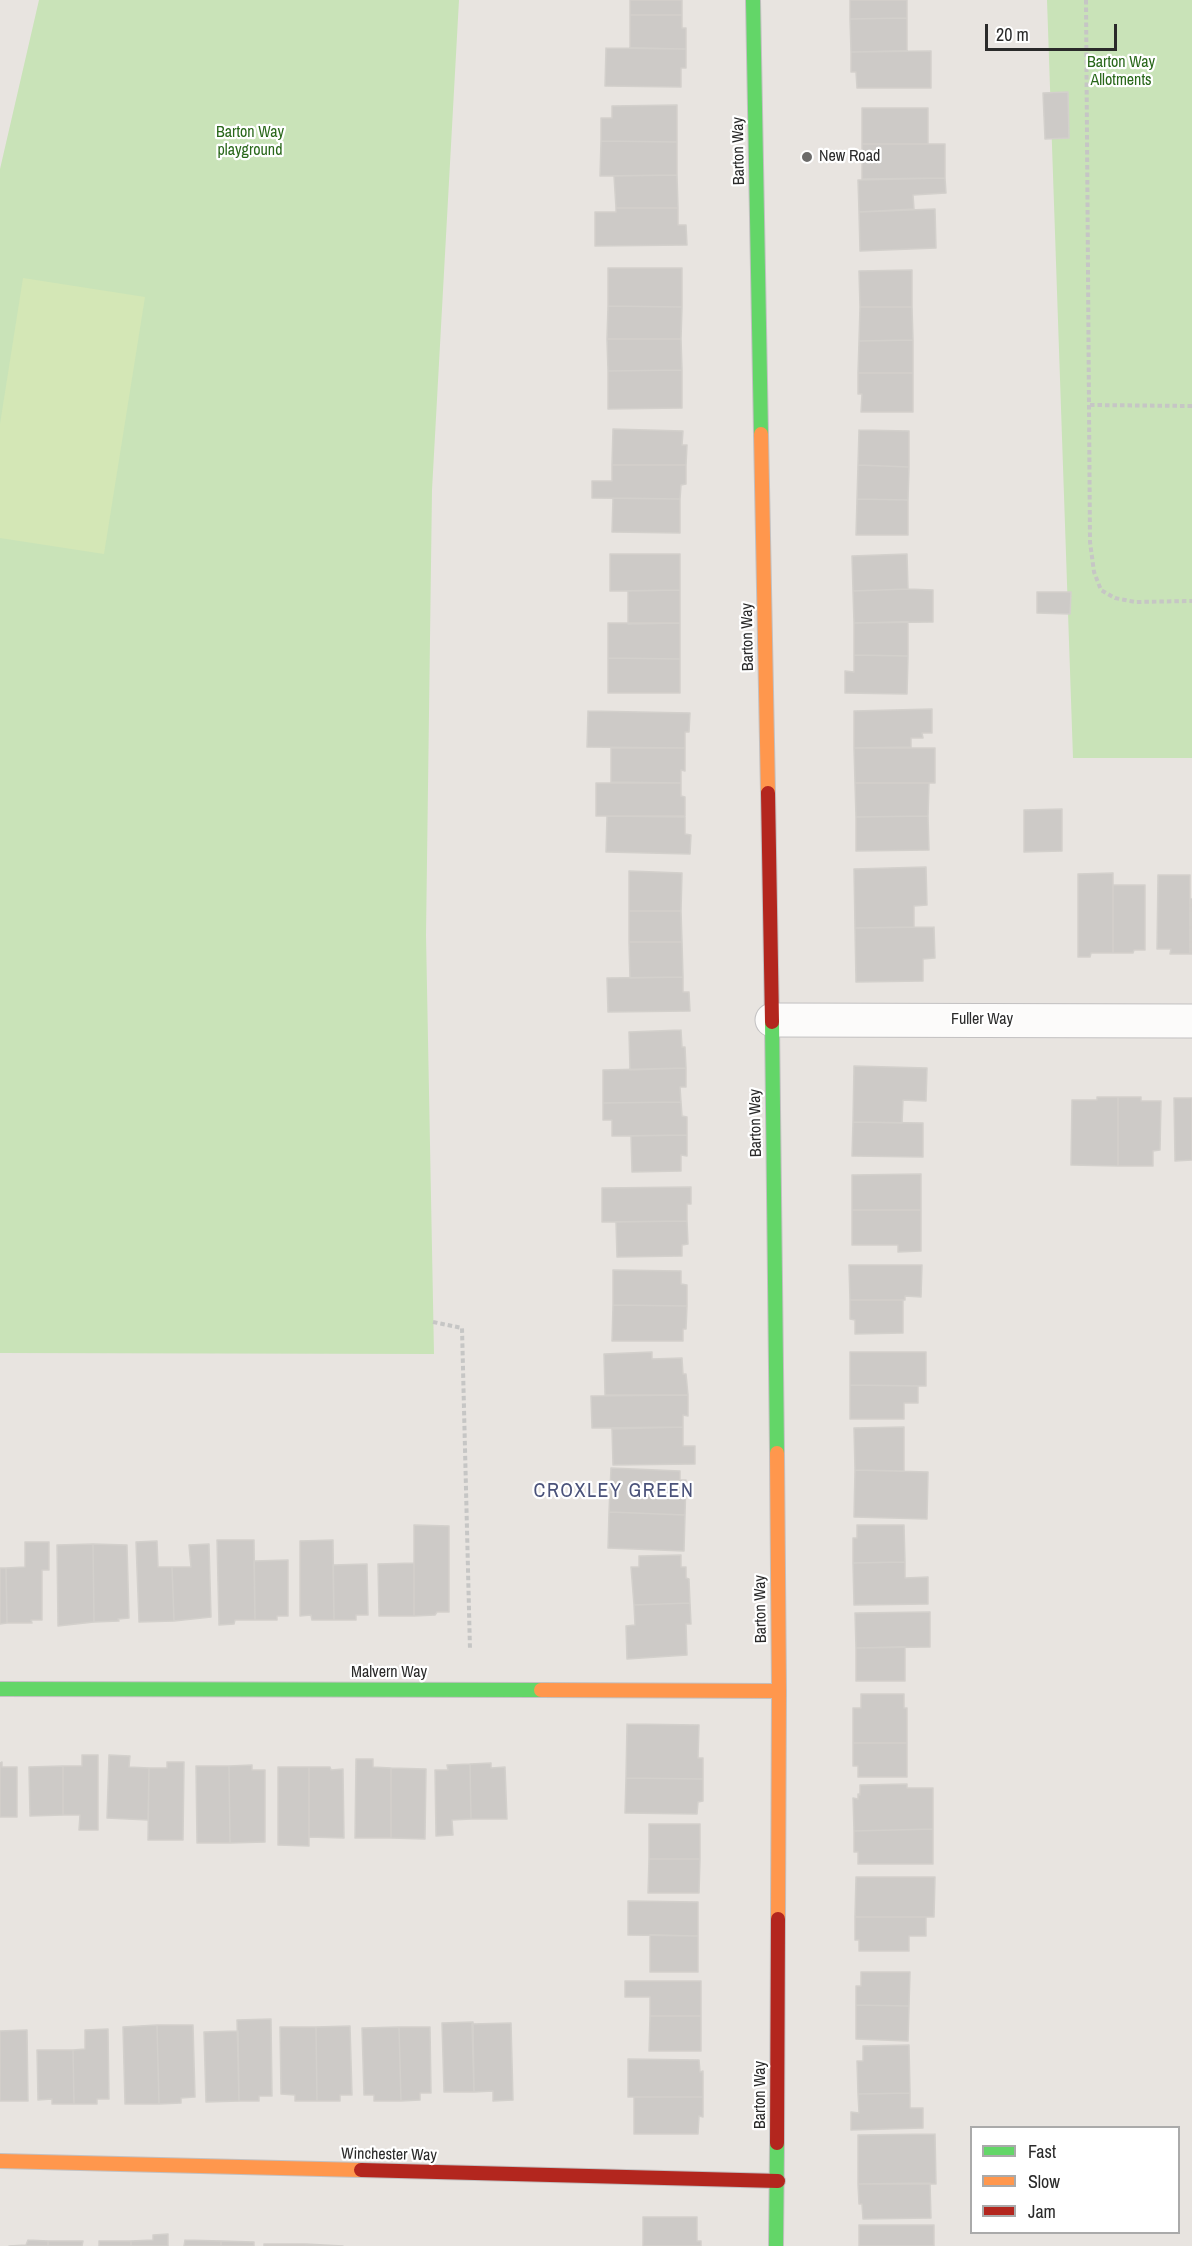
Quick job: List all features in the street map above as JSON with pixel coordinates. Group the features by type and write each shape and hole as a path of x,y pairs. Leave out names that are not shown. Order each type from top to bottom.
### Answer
{"street":[{"name":"Barton Way","path":"753,0 772,1020 779,1690 776,2246"},
{"name":"Fuller Way","path":"772,1020 1192,1021"},
{"name":"Malvern Way","path":"0,1689 779,1690"},
{"name":"Winchester Way","path":"0,2161 778,2181"}],"path":[{"path":"1086,0 1090,542 1094,572 1101,590 1114,598 1135,602 1192,601"},
{"path":"1090,405 1192,406"},
{"path":"433,1322 462,1328 471,1690"}],"green space":[{"name":"Barton Way playground","path":"39,0 459,0 432,490 426,935 434,1354 0,1353 0,169"},
{"name":"Barton Way Allotments","path":"1047,0 1192,0 1192,758 1073,758"},
{"path":"23,278 145,297 104,554 0,538 0,424"}],"building":[{"path":"630,0 682,0 682,15 630,15"},
{"path":"850,0 907,0 907,18 850,19"},
{"path":"630,15 682,15 682,28 686,28 686,49 630,48"},
{"path":"907,18 907,51 851,52 850,19"},
{"path":"606,48 686,49 686,68 681,68 681,87 605,86"},
{"path":"931,51 931,88 857,88 856,72 851,72 851,52"},
{"path":"1068,92 1069,138 1045,139 1043,93"},
{"path":"677,105 677,142 601,141 601,118 612,118 612,106"},
{"path":"862,108 928,108 928,144 862,144"},
{"path":"601,141 677,142 677,175 600,176"},
{"path":"862,144 945,144 945,178 862,179"},
{"path":"677,175 678,208 616,208 614,176"},
{"path":"945,178 946,193 913,195 914,209 859,212 858,180"},
{"path":"616,208 678,208 678,225 686,225 687,245 595,246 595,212 616,212"},
{"path":"935,209 936,248 860,251 859,212"},
{"path":"608,268 682,268 682,307 608,306"},
{"path":"912,270 912,307 860,307 859,271"},
{"path":"608,306 682,307 681,339 607,339"},
{"path":"860,307 912,307 913,340 859,341"},
{"path":"607,339 681,339 682,370 608,371"},
{"path":"913,340 913,373 858,373 859,341"},
{"path":"682,370 682,408 608,409 608,371"},
{"path":"858,373 913,373 913,412 861,412 862,394 858,394"},
{"path":"613,429 683,431 682,445 687,445 686,465 612,465"},
{"path":"859,430 909,431 909,467 858,465"},
{"path":"612,465 686,465 686,484 681,485 680,499 592,498 592,481 612,481"},
{"path":"858,465 909,467 908,500 857,499"},
{"path":"613,498 680,499 680,533 612,532"},
{"path":"857,499 908,500 908,535 856,535"},
{"path":"610,554 680,554 680,590 610,591"},
{"path":"907,554 908,589 853,591 852,556"},
{"path":"680,590 680,623 628,624 628,591"},
{"path":"933,590 933,622 854,623 853,591"},
{"path":"1037,592 1071,592 1070,614 1037,613"},
{"path":"908,622 908,656 854,655 854,623"},
{"path":"608,623 680,623 680,659 608,658"},
{"path":"854,655 908,656 907,694 845,693 845,671 854,672"},
{"path":"608,658 680,659 680,693 608,693"},
{"path":"932,709 932,733 922,733 923,738 911,738 911,747 854,748 854,711"},
{"path":"588,711 690,713 689,732 685,732 685,748 587,747"},
{"path":"611,748 685,748 685,771 681,770 681,783 611,782"},
{"path":"854,748 935,748 935,783 855,783"},
{"path":"596,783 681,783 681,796 685,797 685,816 596,816"},
{"path":"855,783 929,783 928,816 856,817"},
{"path":"1062,809 1062,851 1024,852 1024,810"},
{"path":"607,816 685,817 685,834 691,835 690,854 606,852"},
{"path":"928,816 929,850 856,851 856,817"},
{"path":"926,867 927,905 914,906 914,927 855,928 854,869"},
{"path":"629,871 682,873 681,911 629,911"},
{"path":"1113,873 1113,953 1091,953 1090,957 1078,957 1078,874"},
{"path":"1158,875 1190,875 1190,954 1170,954 1171,949 1157,949"},
{"path":"1113,885 1145,885 1145,950 1134,950 1133,953 1113,953"},
{"path":"1190,899 1192,899 1192,954 1190,954"},
{"path":"629,911 681,911 682,942 629,942"},
{"path":"934,927 935,958 923,959 923,981 856,982 855,928"},
{"path":"629,942 682,942 683,977 630,978"},
{"path":"683,977 683,992 689,992 690,1011 608,1012 607,978"},
{"path":"681,1030 686,1068 630,1070 629,1032"},
{"path":"854,1066 927,1068 926,1101 903,1100 902,1123 853,1122"},
{"path":"686,1068 686,1087 680,1087 681,1102 603,1103 603,1070"},
{"path":"1097,1097 1118,1097 1118,1166 1071,1165 1072,1100 1097,1100"},
{"path":"1118,1097 1141,1097 1141,1101 1161,1101 1160,1150 1153,1151 1153,1166 1118,1166"},
{"path":"1174,1098 1192,1098 1192,1160 1175,1161"},
{"path":"681,1102 682,1116 687,1117 687,1135 612,1136 612,1120 603,1120 603,1103"},
{"path":"853,1122 923,1123 923,1157 852,1156"},
{"path":"687,1135 687,1156 681,1155 681,1171 632,1172 631,1136"},
{"path":"921,1174 921,1210 852,1210 852,1175"},
{"path":"691,1187 691,1204 687,1204 687,1221 602,1222 602,1188"},
{"path":"852,1210 921,1210 921,1251 898,1252 898,1245 852,1245"},
{"path":"687,1221 688,1244 682,1245 682,1256 617,1257 616,1222"},
{"path":"849,1265 922,1265 921,1297 905,1296 905,1300 850,1300"},
{"path":"613,1270 681,1271 681,1284 687,1285 687,1306 613,1305"},
{"path":"850,1300 903,1300 903,1333 855,1334 855,1320 850,1319"},
{"path":"613,1305 687,1306 683,1341 612,1341"},
{"path":"652,1352 652,1359 682,1358 688,1395 605,1395 604,1354"},
{"path":"850,1352 926,1352 926,1386 850,1385"},
{"path":"850,1385 918,1386 918,1403 904,1403 904,1419 850,1419"},
{"path":"688,1395 688,1416 683,1415 683,1427 592,1428 591,1396"},
{"path":"683,1427 683,1446 695,1446 695,1464 613,1465 612,1429"},
{"path":"904,1427 904,1471 855,1470 854,1428"},
{"path":"611,1468 680,1471 680,1480 686,1480 685,1515 609,1512"},
{"path":"855,1470 928,1472 927,1519 854,1517"},
{"path":"609,1512 685,1515 684,1551 608,1548"},
{"path":"414,1525 449,1526 449,1612 414,1616"},
{"path":"857,1525 904,1525 905,1562 853,1563 853,1538 857,1538"},
{"path":"217,1540 254,1540 255,1620 235,1620 234,1624 219,1625"},
{"path":"333,1540 334,1620 312,1620 311,1615 300,1616 300,1541"},
{"path":"157,1541 158,1567 172,1567 174,1621 139,1622 136,1542"},
{"path":"25,1542 49,1542 49,1570 42,1570 42,1620 31,1620 32,1623 7,1623 6,1568 25,1567"},
{"path":"93,1544 94,1622 58,1626 57,1545"},
{"path":"93,1544 127,1545 129,1618 118,1619 119,1621 94,1622"},
{"path":"209,1544 211,1617 174,1621 172,1567 191,1567 189,1545"},
{"path":"681,1555 681,1567 686,1567 686,1578 689,1579 690,1603 634,1605 631,1567 639,1567 639,1556"},
{"path":"288,1560 288,1616 277,1616 277,1620 255,1620 254,1561"},
{"path":"905,1562 905,1578 928,1577 928,1604 854,1605 853,1563"},
{"path":"414,1563 414,1616 379,1616 378,1564"},
{"path":"367,1564 368,1615 356,1615 356,1620 334,1620 333,1565"},
{"path":"0,1568 6,1568 7,1623 0,1624"},
{"path":"690,1603 691,1624 686,1624 687,1655 627,1659 626,1626 635,1625 634,1605"},
{"path":"930,1612 930,1647 856,1648 855,1613"},
{"path":"905,1647 905,1681 856,1681 856,1648"},
{"path":"861,1694 904,1694 904,1708 907,1708 907,1743 853,1743 853,1708 861,1708"},
{"path":"627,1724 699,1725 698,1758 703,1758 703,1779 626,1778"},
{"path":"853,1743 907,1743 907,1777 858,1777 858,1766 853,1766"},
{"path":"82,1755 98,1755 98,1830 79,1830 80,1815 63,1815 63,1766 82,1766"},
{"path":"109,1755 130,1756 129,1767 149,1768 148,1820 107,1818"},
{"path":"356,1759 373,1759 373,1767 391,1768 391,1838 355,1838"},
{"path":"2,1762 2,1767 17,1767 17,1817 0,1817 0,1763"},
{"path":"167,1762 184,1762 183,1840 148,1840 149,1768 167,1768"},
{"path":"491,1763 491,1768 505,1767 507,1819 471,1819 470,1764"},
{"path":"470,1764 471,1819 452,1820 453,1835 436,1836 435,1770 448,1770 447,1765"},
{"path":"252,1765 252,1770 265,1770 265,1842 230,1843 229,1766"},
{"path":"63,1766 63,1815 30,1816 29,1767"},
{"path":"196,1766 229,1766 230,1843 197,1843"},
{"path":"278,1767 309,1767 309,1846 278,1845"},
{"path":"309,1767 343,1769 344,1838 309,1837"},
{"path":"391,1768 426,1769 425,1839 391,1838"},
{"path":"626,1778 703,1779 703,1801 698,1802 697,1814 625,1813"},
{"path":"907,1784 907,1788 933,1788 933,1829 854,1831 853,1798 858,1799 860,1785"},
{"path":"649,1824 700,1824 700,1859 649,1859"},
{"path":"933,1829 933,1864 858,1864 858,1852 854,1852 854,1831"},
{"path":"649,1859 700,1859 699,1893 648,1893"},
{"path":"856,1877 935,1877 934,1917 855,1917"},
{"path":"628,1901 698,1902 698,1936 628,1935"},
{"path":"855,1917 926,1917 926,1936 909,1936 909,1951 859,1951 859,1940 855,1940"},
{"path":"650,1935 698,1936 698,1972 650,1972"},
{"path":"861,1972 910,1972 909,2006 856,2005 856,1986 861,1986"},
{"path":"625,1981 701,1981 701,2016 650,2016 650,1997 625,1997"},
{"path":"856,2005 909,2006 908,2041 856,2039"},
{"path":"650,2016 701,2016 701,2051 649,2051"},
{"path":"271,2019 272,2096 259,2096 259,2101 239,2101 237,2020"},
{"path":"473,2022 474,2092 444,2092 442,2023"},
{"path":"511,2023 513,2100 493,2101 493,2091 474,2092 472,2024"},
{"path":"157,2025 159,2104 125,2104 123,2027"},
{"path":"157,2025 193,2025 195,2097 181,2098 181,2103 159,2104"},
{"path":"350,2026 352,2095 340,2095 340,2101 317,2101 316,2027"},
{"path":"280,2027 316,2027 317,2101 295,2101 295,2095 281,2094"},
{"path":"399,2027 401,2101 374,2101 374,2095 364,2095 362,2028"},
{"path":"399,2027 430,2027 431,2093 420,2093 420,2100 401,2101"},
{"path":"108,2029 109,2099 97,2099 97,2104 74,2104 73,2050 85,2049 85,2030"},
{"path":"27,2030 28,2101 0,2101 0,2031"},
{"path":"238,2031 239,2101 206,2102 204,2032"},
{"path":"909,2045 910,2093 858,2094 857,2061 863,2061 863,2046"},
{"path":"37,2050 73,2050 74,2104 52,2104 52,2099 38,2100"},
{"path":"628,2059 699,2060 700,2072 703,2071 703,2097 628,2097"},
{"path":"910,2093 910,2108 923,2108 923,2128 851,2130 851,2112 859,2113 858,2094"},
{"path":"634,2097 703,2097 703,2117 699,2116 698,2134 634,2134"},
{"path":"935,2134 936,2184 858,2184 858,2135"},
{"path":"930,2183 931,2218 863,2219 862,2204 859,2204 858,2184"},
{"path":"643,2217 697,2217 697,2241 701,2241 701,2246 643,2246"},
{"path":"859,2225 934,2225 934,2246 859,2246"},
{"path":"168,2234 168,2246 131,2246 131,2241 153,2240 153,2235"},
{"path":"28,2240 48,2241 48,2246 9,2246 26,2245"},
{"path":"185,2240 221,2241 221,2246 184,2246"},
{"path":"48,2241 83,2241 82,2246 48,2246"},
{"path":"99,2241 131,2241 131,2246 99,2246"},
{"path":"221,2241 254,2242 254,2246 221,2246"},
{"path":"264,2244 306,2244 306,2246 264,2246"},
{"path":"306,2244 343,2246 306,2246"}],"traffic: fast":[{"path":"753,0 761,434"},
{"path":"772,1022 777,1453"},
{"path":"0,1689 541,1690"},
{"path":"776,2246 777,2143"}],"traffic: slow":[{"path":"761,434 768,793"},
{"path":"777,1453 778,1919"},
{"path":"541,1690 779,1691"},
{"path":"0,2161 361,2170"}],"traffic: jam":[{"path":"768,793 772,1022"},
{"path":"777,2143 778,1919"},
{"path":"361,2170 778,2181"}],"place":[{"name":"New Road","path":"807,157"}],"district":[{"name":"CROXLEY GREEN","path":"614,1492"}]}
